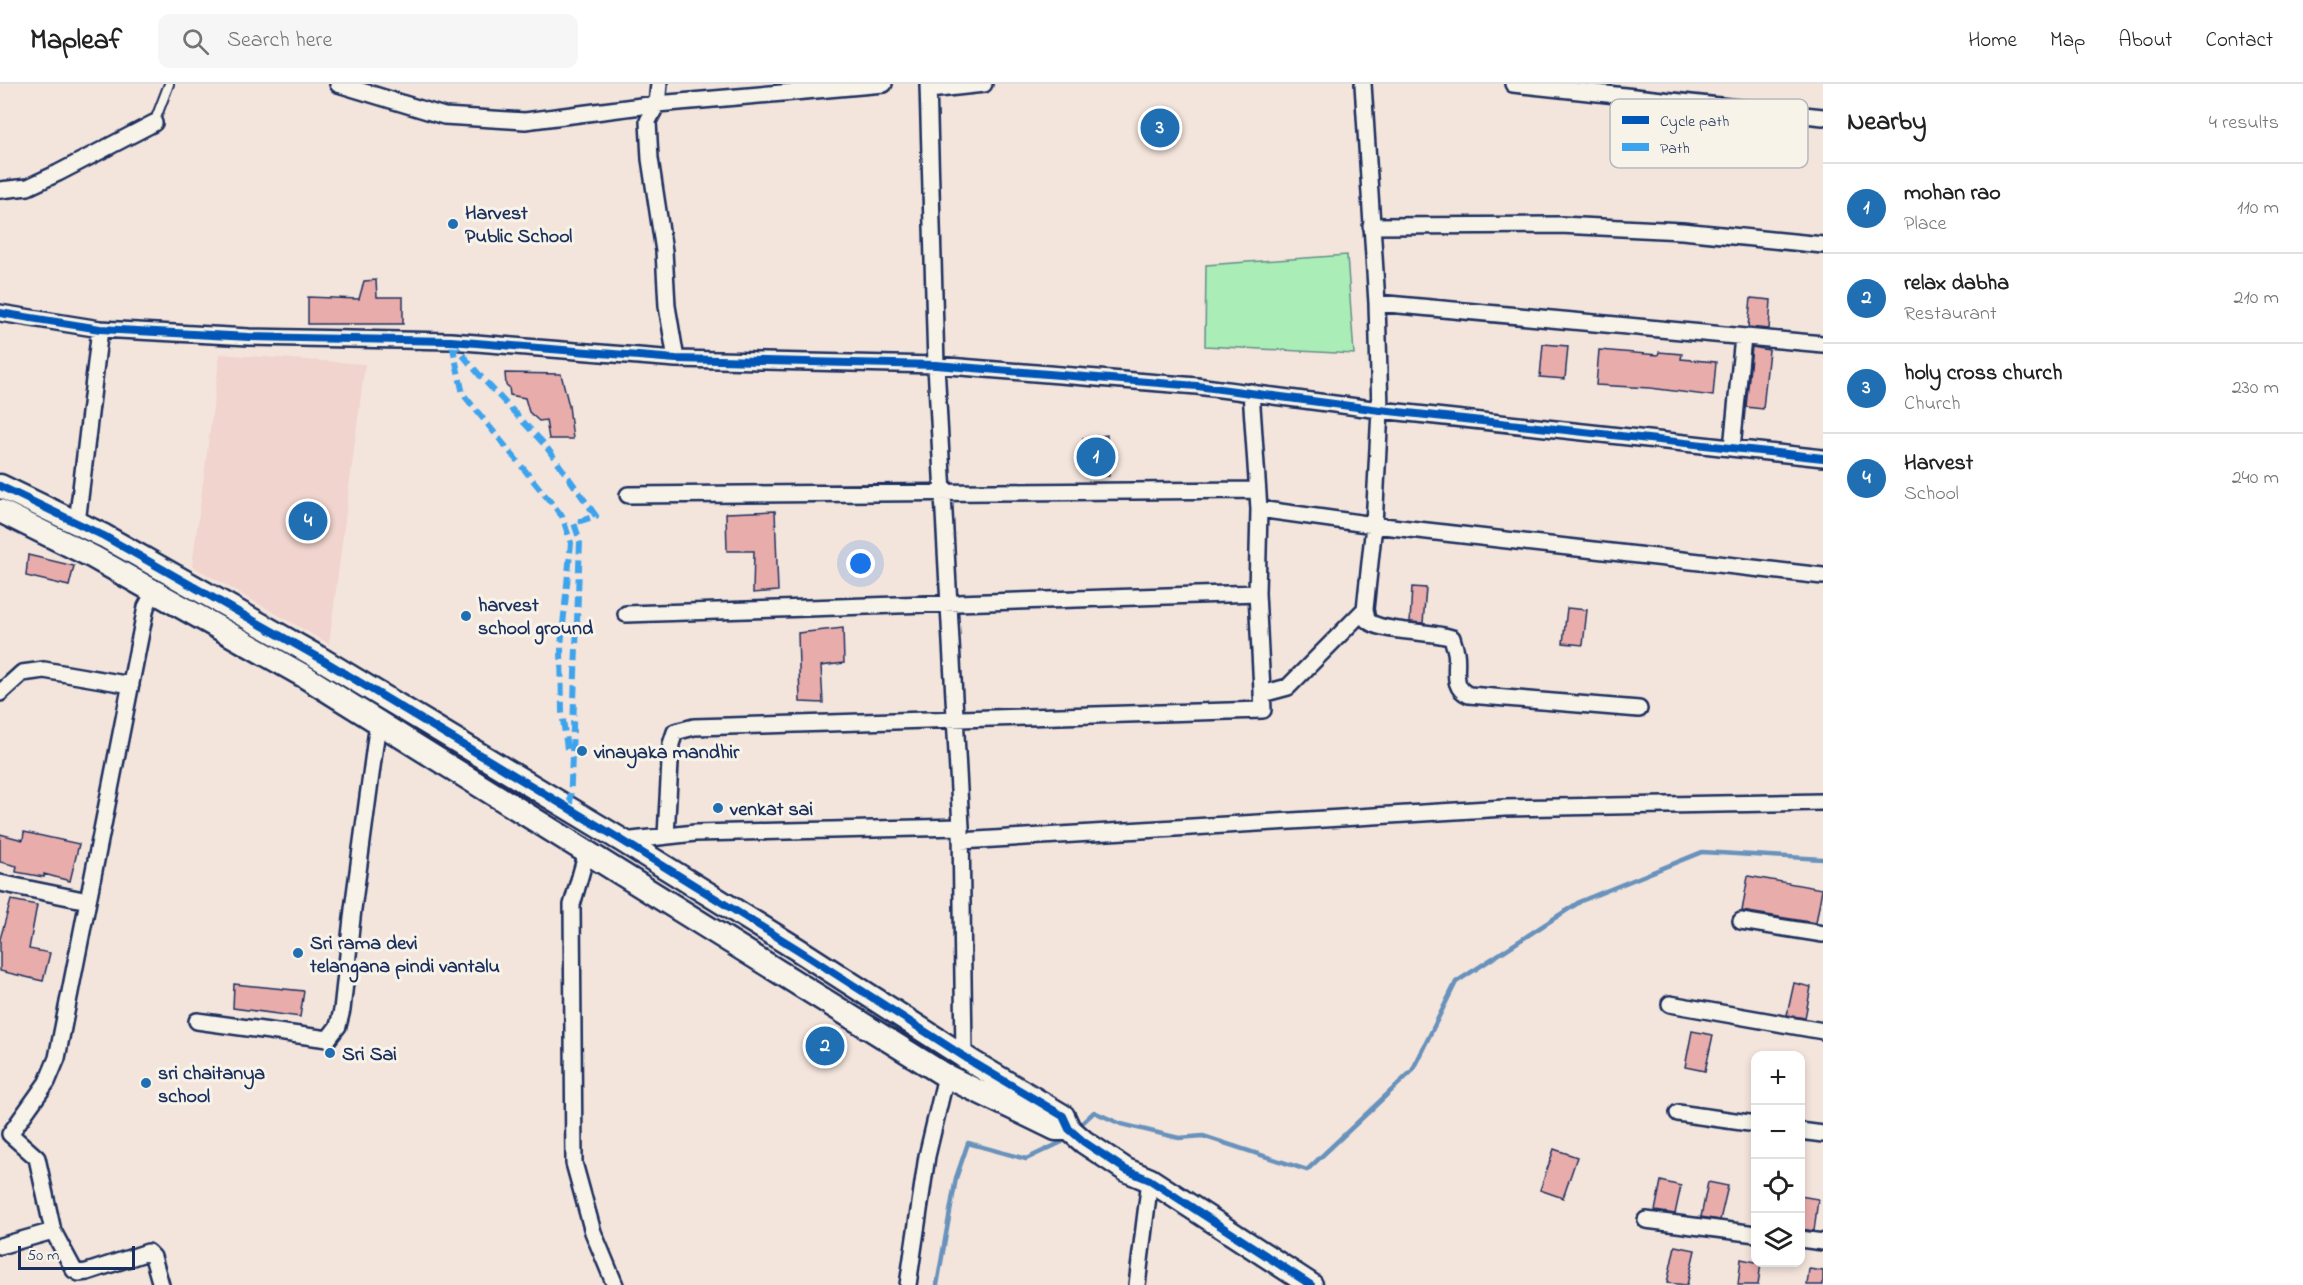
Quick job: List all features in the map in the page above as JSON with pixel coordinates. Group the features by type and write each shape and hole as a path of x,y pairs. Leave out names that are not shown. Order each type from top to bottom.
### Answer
{"street":[{"path":"338,84 444,116 525,121 657,104 884,84"},
{"path":"659,84 657,104 648,121 650,159 664,250 667,306 676,358"},
{"path":"964,1056 957,719 936,365 928,87 984,84"},
{"path":"1363,84 1377,303 1380,410 1374,525 1365,609 1367,620 1377,628 1437,633 1452,638 1456,652 1457,685 1462,692 1469,695 1639,708"},
{"path":"1513,84 1654,99"},
{"path":"1808,115 1823,117"},
{"path":"0,190 28,187 154,123"},
{"path":"1371,226 1560,225 1682,231 1823,245"},
{"path":"1377,303 1823,344"},
{"path":"0,313 100,329 249,337 451,341 676,358 936,365 1197,386 1380,410 1823,458"},
{"path":"77,523 100,329"},
{"path":"1732,448 1743,337"},
{"path":"666,836 671,744 675,732 694,727 1263,710 1257,593 1259,509 1251,392"},
{"path":"0,486 104,536 316,656 623,841 1063,1116 1069,1129 1126,1170 1150,1180 1311,1285"},
{"path":"628,495 1257,490"},
{"path":"1259,509 1374,525 1823,576"},
{"path":"0,511 93,557 304,676 946,1076 1056,1130 1069,1129"},
{"path":"154,592 146,607 57,1058 46,1082 5,1135 37,1158 53,1231 74,1270 79,1273 87,1272 146,1252 153,1257 161,1285"},
{"path":"626,615 1257,593"},
{"path":"1262,694 1288,687 1365,609"},
{"path":"0,693 22,673 44,670 131,685"},
{"path":"197,1021 328,1039 338,1026 342,1010 378,722"},
{"path":"623,841 695,833 961,834 1505,808 1822,802"},
{"path":"586,852 572,905 574,1163 593,1233 615,1285"},
{"path":"0,883 88,901"},
{"path":"1741,921 1823,934"},
{"path":"1670,1004 1823,1031"},
{"path":"908,1285 927,1156 946,1076"},
{"path":"1678,1113 1751,1123"},
{"path":"1805,1132 1823,1134"},
{"path":"1137,1285 1150,1180"},
{"path":"1646,1220 1751,1233"},
{"path":"0,1246 53,1231"},
{"path":"1805,1240 1823,1242"}],"lane":[{"path":"154,123 169,84"}],"shaded area":[{"path":"220,354 365,364 329,644 192,566"}],"green space":[{"path":"1347,255 1354,354 1205,346 1206,265"}],"building":[{"path":"376,280 377,297 403,297 403,324 308,324 308,297 359,299 364,281"},
{"path":"1751,298 1771,300 1769,329 1748,327"},
{"path":"1543,344 1568,346 1565,379 1540,377"},
{"path":"1752,347 1769,350 1763,409 1746,407"},
{"path":"1599,350 1658,355 1659,352 1682,354 1681,359 1716,362 1713,396 1650,388 1596,385"},
{"path":"505,373 561,374 569,406 573,439 549,439 546,420 539,421 529,412 525,398 510,395"},
{"path":"1107,435 1109,476 1086,477 1083,438"},
{"path":"775,511 778,591 753,593 754,551 727,551 726,513"},
{"path":"28,555 74,566 69,586 26,576"},
{"path":"1412,587 1426,588 1423,623 1410,622"},
{"path":"1567,608 1587,610 1583,645 1563,643"},
{"path":"843,628 844,663 821,666 823,703 800,702 798,633"},
{"path":"24,832 79,844 70,881 44,874 44,877 16,872 17,866 0,862 0,834 23,840"},
{"path":"1748,876 1822,889 1816,923 1742,911"},
{"path":"11,900 37,905 29,949 50,953 43,981 0,971 0,939"},
{"path":"1794,983 1811,987 1805,1018 1787,1015"},
{"path":"234,984 304,991 300,1017 233,1008"},
{"path":"1692,1031 1713,1035 1705,1071 1685,1067"},
{"path":"1554,1149 1577,1157 1563,1198 1540,1190"},
{"path":"1661,1181 1681,1186 1675,1214 1655,1211"},
{"path":"1708,1182 1728,1186 1720,1220 1701,1217"},
{"path":"1805,1197 1818,1199 1814,1231 1805,1230"},
{"path":"1675,1246 1695,1250 1687,1285 1667,1283"},
{"path":"1741,1259 1751,1261 1751,1267 1760,1267 1758,1285 1738,1285"},
{"path":"1809,1269 1823,1271 1823,1285 1807,1285"}],"waterway":[{"path":"1077,1128 1094,1112 1121,1124 1179,1138 1203,1136 1307,1170 1412,1071 1456,982 1581,901 1702,852 1823,859"},
{"path":"937,1285 956,1178 968,1143 1026,1159 1062,1142 1067,1137"}],"marked path":[{"path":"451,341 482,378 545,445 596,516 574,523 580,541 570,808"},
{"path":"452,344 463,394 562,516 571,543 561,646 562,712 567,749"}],"cycle path":[{"path":"0,313 100,329 249,337 451,341 676,359 936,365 1197,386 1380,410 1823,458"},
{"path":"0,486 104,536 316,656 623,841 974,1063 1063,1116 1069,1129 1084,1142 1126,1170 1150,1180 1311,1285"}],"place":[{"name":"holy cross church","path":"1160,128"},
{"name":"Harvest Public School","path":"453,224"},
{"name":"mohan rao","path":"1096,457"},
{"name":"Harvest","path":"308,521"},
{"name":"harvest school ground","path":"466,616"},
{"name":"vinayaka mandhir","path":"582,751"},
{"name":"venkat sai","path":"718,808"},
{"name":"Sri rama devi telangana pindi vantalu","path":"298,953"},
{"name":"relax dabha","path":"825,1046"},
{"name":"Sri Sai","path":"330,1053"},
{"name":"sri chaitanya school","path":"146,1083"}]}
